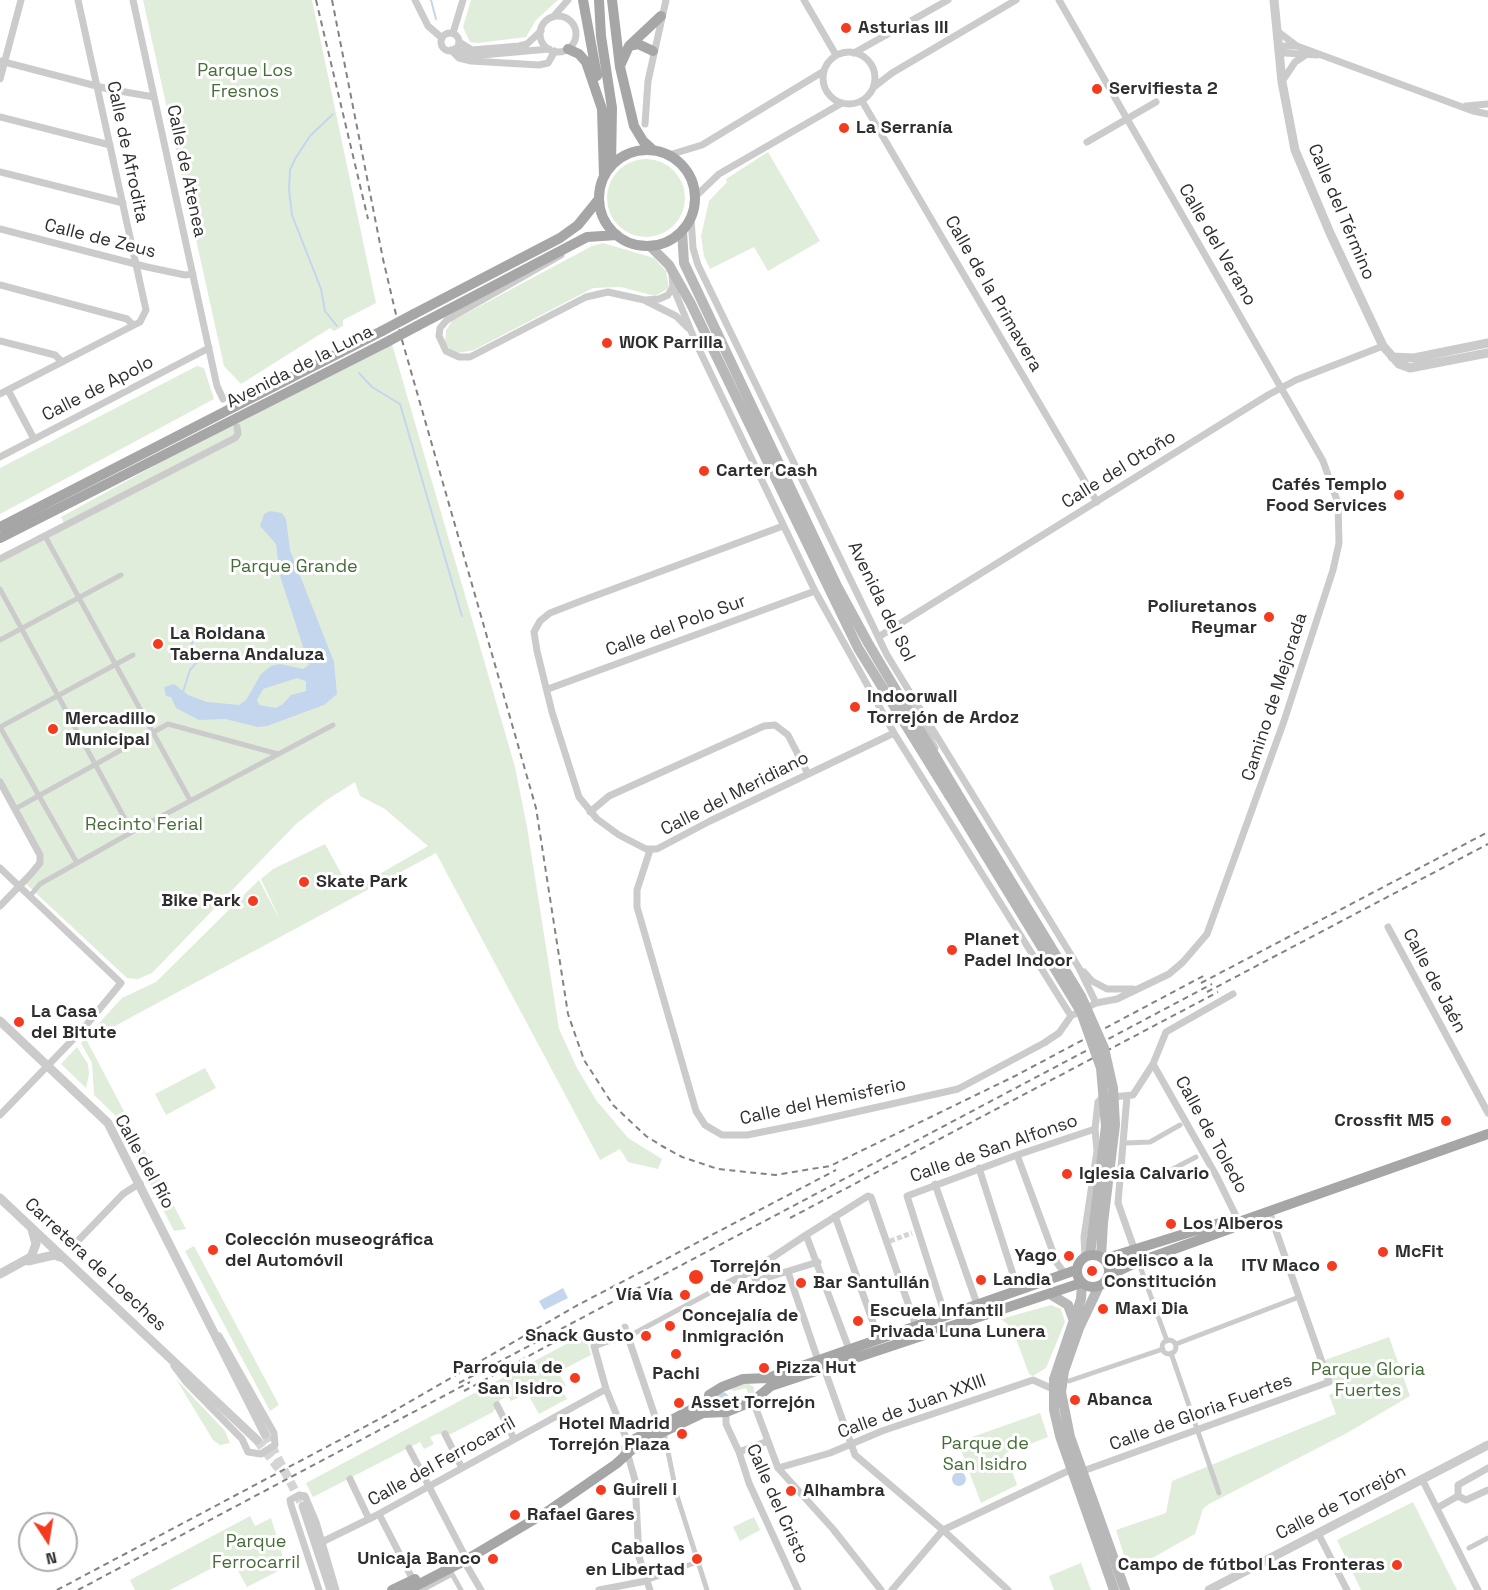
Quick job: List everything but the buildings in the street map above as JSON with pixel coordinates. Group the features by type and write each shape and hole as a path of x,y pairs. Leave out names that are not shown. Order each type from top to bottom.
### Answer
{"main road":[{"path":"583,0 602,109 604,176 599,199 607,225 617,235 638,245 650,246 673,239 691,218 695,198 690,176 684,167 669,155 653,150 638,151 623,156 611,166 604,176"},
{"path":"599,0 601,36 612,108 611,166"},
{"path":"612,0 620,67 634,126 643,141 653,150"},
{"path":"620,67 629,45 661,16"},
{"path":"629,45 638,44 653,51"},
{"path":"568,49 579,54 586,62 602,109"},
{"name":"Avenida de la Luna","path":"0,538 35,514 560,238 578,225 599,199"},
{"name":"Avenida del Sol","path":"682,231 684,263 837,586 944,770 952,793"},
{"name":"Avenida de la Luna","path":"35,514 385,343 587,237 617,235"},
{"name":"Avenida del Sol","path":"650,246 672,269 858,648 1081,996 1104,1048 1113,1088 1115,1125 1095,1257"},
{"path":"0,525 35,514"},
{"path":"0,544 35,514"},
{"path":"627,1448 703,1413 726,1412 753,1401 771,1386 849,1349 1076,1270 1095,1257 1135,1251 1228,1220 1239,1221 1488,1134"},
{"path":"1114,1590 1066,1422 1061,1392 1064,1371 1079,1328 1099,1286 1108,1276 1133,1264 1232,1228 1239,1221"},
{"path":"1095,1257 1108,1265 1108,1276"},
{"path":"1076,1270 1082,1283 1081,1299 1060,1358 1053,1389 1057,1424 1078,1470 1125,1590"},
{"path":"392,1590 415,1587 464,1558 542,1508 658,1425 708,1401 712,1391 743,1379 765,1379 821,1364 1082,1283 1090,1287 1099,1286"},
{"path":"1050,1294 1068,1305 1074,1321"},
{"path":"755,1379 760,1385 761,1392"},
{"path":"708,1401 713,1412"}],"street":[{"path":"0,80 2,61 21,0"},
{"name":"Calle de Afrodita","path":"78,0 146,310 140,322 133,325"},
{"name":"Calle de Atenea","path":"133,0 209,348 223,399"},
{"path":"415,0 428,26 442,38 443,46 471,56 568,49 575,40 576,29 564,17 553,17"},
{"path":"453,33 463,0"},
{"path":"453,33 459,42 472,50 527,44 541,31 545,22 553,17 568,0"},
{"path":"645,124 653,51 666,0"},
{"path":"804,0 836,56"},
{"path":"669,155 702,145 824,72 836,56 854,53 948,0"},
{"path":"824,72 823,80 827,92 842,103 851,104 862,101 874,87 892,73 1016,0"},
{"name":"Calle del Verano","path":"1059,0 1282,387"},
{"name":"Calle del Término","path":"1274,0 1282,82 1289,124 1305,177 1383,346 1392,357"},
{"path":"1276,30 1297,46 1488,114"},
{"path":"541,31 542,41 552,50"},
{"path":"442,38 446,34 453,33"},
{"path":"453,50 459,42"},
{"path":"1297,46 1284,46 1279,50 1285,53 1320,55"},
{"path":"453,50 459,58 471,61 539,65 548,63 552,50"},
{"path":"854,53 871,64 875,78 874,87"},
{"path":"1282,82 1290,67 1301,56 1308,54"},
{"path":"2,61 97,86 154,97"},
{"name":"Calle de la Primavera","path":"862,101 1097,502"},
{"path":"1087,142 1156,102"},
{"path":"695,198 719,174 842,103"},
{"path":"1461,105 1488,104"},
{"path":"0,117 110,145"},
{"path":"0,172 123,203"},
{"name":"Avenida del Sol","path":"691,218 693,248 698,265 900,677 1079,968 1096,1003"},
{"name":"Calle de Zeus","path":"0,229 136,264 185,275 193,274"},
{"path":"587,237 554,261 447,320 440,328 439,336 446,351 459,357 480,353 596,294 608,292 644,300 676,316 692,332"},
{"path":"672,269 673,287 692,332 783,526 815,591 894,733 1071,1016 1096,1003"},
{"path":"0,285 127,319 133,325 0,394"},
{"path":"644,300 659,299 668,295 673,287"},
{"path":"0,341 55,356 61,361"},
{"path":"1392,357 1414,358 1488,343"},
{"name":"Calle del Otoño","path":"880,636 1282,387 1383,346"},
{"name":"Calle de Apolo","path":"0,457 209,348"},
{"path":"1392,357 1399,364 1410,368 1488,353"},
{"name":"Camino de Mejorada","path":"1096,1003 1117,999 1169,974 1183,963 1207,934 1277,743 1333,570 1339,543 1340,522 1332,481 1282,387"},
{"path":"8,390 34,439"},
{"path":"0,559 235,438 238,434 237,427"},
{"name":"Calle del Meridiano","path":"783,526 591,597 544,617 536,626 534,640 575,790 590,812 620,836 650,850 665,846 710,821 894,733"},
{"path":"45,536 190,800"},
{"path":"0,640 121,575"},
{"path":"0,589 132,832"},
{"name":"Calle del Polo Sur","path":"548,689 815,591"},
{"path":"77,863 0,727 133,655"},
{"path":"900,677 929,733 944,770"},
{"path":"15,809 168,724 278,754"},
{"path":"30,896 40,884 77,863 190,800 333,725"},
{"path":"590,812 609,796 764,726 775,726 788,735 808,774"},
{"path":"0,782 40,855 40,863 0,906"},
{"name":"Calle del Hemisferio","path":"650,850 637,890 636,907 696,1111 705,1125 722,1135 733,1136 767,1131 957,1089 1059,1033 1071,1016"},
{"path":"0,868 121,983 48,1066 0,1115"},
{"name":"Calle de Jaén","path":"1388,927 1488,1113"},
{"name":"Camino de Mejorada","path":"1079,968 1092,981 1107,989 1138,988"},
{"path":"1095,1257 1084,1236 1097,1151 1095,1129 1098,1102 1102,1098 1133,1095 1153,1064 1166,1032 1233,994"},
{"name":"Calle del Río","path":"0,1021 108,1123 205,1314 261,1437"},
{"name":"Calle de Toledo","path":"1153,1064 1211,1166 1239,1221"},
{"path":"1127,1096 1118,1203 1135,1251"},
{"path":"1126,1143 1150,1142 1180,1125"},
{"name":"Calle de San Alfonso","path":"945,1316 915,1232 907,1200 911,1193 1095,1129"},
{"path":"1017,1155 1057,1263 1065,1274"},
{"path":"1146,1179 1163,1170 1169,1171 1196,1157"},
{"path":"979,1168 1018,1290"},
{"path":"70,1248 123,1194 140,1183"},
{"path":"935,1184 977,1304"},
{"path":"633,1334 669,1312 703,1299 752,1271 868,1196 872,1197 889,1241 916,1326"},
{"name":"Carretera de Loeches","path":"0,1198 167,1357 261,1437"},
{"path":"1167,1341 1176,1344 1299,1297 1269,1211"},
{"path":"835,1216 879,1339"},
{"path":"25,1261 35,1248 32,1229"},
{"path":"806,1235 849,1349"},
{"path":"37,1258 44,1252 45,1240"},
{"path":"0,1274 25,1261 58,1255 74,1266"},
{"path":"752,1271 756,1281 818,1262"},
{"path":"1069,1382 1163,1349 1167,1341 1141,1269"},
{"path":"788,1272 855,1455 943,1530 1008,1590"},
{"name":"Calle de Gloria Fuertes","path":"943,1530 1078,1470 1198,1432 1329,1382 1299,1297"},
{"name":"Calle del Río","path":"205,1314 224,1343 274,1433 275,1445 267,1450"},
{"path":"650,1590 637,1545 635,1480 594,1346 615,1338 623,1333 625,1327 658,1425"},
{"path":"1171,1353 1175,1351 1176,1344"},
{"path":"1163,1349 1171,1353 1219,1493"},
{"name":"Carretera de Loeches","path":"167,1357 186,1382 243,1439 248,1452 261,1454 267,1450"},
{"name":"Calle de Juan XXIII","path":"778,1468 1033,1380 1053,1389"},
{"name":"Calle del Ferrocarril","path":"322,1542 379,1514 606,1389"},
{"path":"753,1401 778,1468 833,1529 881,1590"},
{"path":"497,1405 514,1439"},
{"name":"Calle del Cristo","path":"726,1412 728,1431 739,1452 748,1483 798,1590"},
{"path":"445,1434 462,1468"},
{"path":"665,1437 677,1496 707,1590"},
{"path":"739,1452 768,1441"},
{"name":"Calle de Torrejón","path":"1209,1590 1488,1444"},
{"path":"409,1448 481,1590"},
{"path":"1458,1496 1458,1485 1488,1468"},
{"path":"350,1479 369,1519"},
{"path":"1422,1479 1478,1590"},
{"path":"1458,1496 1466,1500 1488,1490"},
{"path":"319,1590 291,1505 290,1500 295,1497 305,1496 336,1590"},
{"path":"1437,1508 1458,1496"},
{"path":"324,1590 302,1507 331,1590"},
{"path":"379,1514 415,1587 452,1574 461,1590"},
{"path":"892,1590 943,1530"},
{"path":"1318,1533 1347,1590"},
{"path":"1469,1548 1488,1538"},
{"path":"598,1590 646,1581 697,1562"}],"green space":[{"name":"Parque Los Fresnos","path":"143,0 312,0 376,303 343,320 343,326 334,331 330,328 241,384 224,366"},
{"path":"471,0 558,0 536,20 526,37 478,43 470,42 463,27"},
{"path":"768,152 820,241 768,271 754,247 710,269 704,256 701,236 709,201 727,182 726,179"},
{"path":"638,159 654,159 668,165 679,176 685,190 685,206 679,220 668,231 654,237 638,237 624,231 613,220 607,206 607,190 613,176 624,165"},
{"path":"603,243 654,258 666,271 669,288 655,296 621,287 593,288 474,350 458,353 451,350 445,343 446,330 452,321 592,246"},
{"name":"Parque Grande","path":"392,344 515,767 527,827 559,1029 577,1068 596,1100 628,1138 662,1159 658,1169 628,1162 620,1149 600,1160 436,853 87,1041 186,1229 174,1231 115,1115 94,1095 92,1063 81,1043 122,998 156,982 259,880 281,922 261,879 273,869 325,844 347,884 357,887 428,846 385,809 360,796 355,782 325,801 296,824 152,973 138,979 127,978 24,882 40,856 0,782 0,559 65,525 61,517 161,462"},
{"path":"197,366 204,368 214,399 0,514 0,468"},
{"path":"77,1047 88,1064 89,1074 86,1088 61,1064"},
{"path":"205,1068 216,1088 166,1115 155,1094"},
{"path":"194,1246 279,1405 270,1411 185,1251"},
{"path":"1051,1305 1061,1309 1065,1322 1046,1368 1033,1376 1029,1374 1012,1328 1001,1319"},
{"path":"585,1334 591,1355 558,1372 566,1386 561,1388 567,1399 539,1414 524,1387 517,1391 519,1397 511,1401 508,1396 500,1400 493,1412 451,1434 437,1434 430,1437 434,1444 424,1449 420,1442 313,1497 306,1483"},
{"name":"Parque Gloria Fuertes","path":"1389,1337 1410,1396 1347,1433 1209,1504 1203,1509 1195,1534 1129,1571 1116,1530 1166,1513 1172,1481 1336,1414 1329,1395 1336,1392 1325,1360"},
{"path":"176,1379 225,1431 230,1443 220,1445 213,1440"},
{"path":"747,1383 754,1387 754,1393 734,1404 737,1398 748,1393 746,1388 734,1391 730,1389"},
{"name":"Parque de San Isidro","path":"1040,1413 1048,1437 1006,1453 1017,1485 981,1503 958,1442"},
{"name":"Campo de fútbol Las Fronteras","path":"1413,1502 1457,1590 1361,1590 1337,1540"},
{"name":"Parque Ferrocarril","path":"250,1516 255,1526 271,1518 286,1567 247,1587 231,1558 170,1590 135,1590 130,1580"},
{"path":"754,1517 760,1530 740,1541 733,1527"},
{"path":"1081,1563 1091,1590 1054,1590 1049,1576"}],"water":[{"path":"270,511 282,513 286,519 290,550 334,662 337,694 324,705 267,726 258,727 225,719 199,720 176,708 171,697 166,696 164,687 174,684 188,695 207,702 239,705 246,700 261,674 271,666 280,664 303,669 309,665 280,576 276,544 260,526 264,514","holes":["297,678 306,681 306,691 291,695 276,708 259,705 257,700 263,689"]},
{"path":"1089,1264 1095,1264 1099,1271 1095,1278 1089,1278 1085,1274 1085,1268"},
{"path":"563,1288 568,1298 544,1310 539,1301"},
{"path":"719,1392 725,1392 729,1399 725,1406 719,1406 715,1402 715,1396"},
{"path":"959,1472 964,1474 966,1479 964,1484 959,1486 954,1484 952,1479 954,1474"}],"waterway":[{"path":"431,0 436,19"},
{"path":"333,114 310,136 295,159 290,170 289,190 292,215 321,289 325,311 337,326"},
{"path":"359,373 372,387 400,404 462,616"},
{"path":"183,692 190,670 197,662 198,655 191,646 197,630"}],"tunnel":[{"path":"890,1241 912,1233"},
{"path":"265,1434 303,1506"},
{"path":"257,1440 279,1469"}],"railway":[{"path":"316,0 368,219"},
{"path":"332,0 383,259 402,340 536,808 568,1014 584,1060 613,1105 646,1136 662,1146 682,1157 718,1169 775,1175 830,1166 1015,1076 1207,974"},
{"path":"1201,983 1488,832"},
{"path":"1207,992 1488,844"},
{"path":"459,1383 1212,984"},
{"path":"790,1218 1218,992"},
{"path":"57,1590 385,1416 576,1306 836,1170"},
{"path":"464,1391 562,1338"},
{"path":"78,1590 470,1382"}],"place":[{"name":"Asturias III","path":"846,28"},
{"name":"Servifiesta 2","path":"1097,89"},
{"name":"La Serranía","path":"844,128"},
{"name":"WOK Parrilla","path":"607,343"},
{"name":"Carter Cash","path":"704,471"},
{"name":"Cafés Templo Food Services","path":"1399,495"},
{"name":"Poliuretanos Reymar","path":"1269,617"},
{"name":"La Roldana Taberna Andaluza","path":"158,644"},
{"name":"Indoorwall Torrejón de Ardoz","path":"855,707"},
{"name":"Mercadillo Municipal","path":"53,729"},
{"name":"Skate Park","path":"304,882"},
{"name":"Bike Park","path":"253,901"},
{"name":"Planet Padel Indoor","path":"952,950"},
{"name":"La Casa del Bitute","path":"19,1022"},
{"name":"Crossfit M5","path":"1446,1121"},
{"name":"Iglesia Calvario","path":"1067,1174"},
{"name":"Los Alberos","path":"1171,1224"},
{"name":"Colección museográfica del Automóvil","path":"213,1250"},
{"name":"McFit","path":"1383,1252"},
{"name":"Yago","path":"1069,1256"},
{"name":"ITV Maco","path":"1332,1266"},
{"name":"Obelisco a la Constitución","path":"1092,1271"},
{"name":"Torrejón de Ardoz","path":"696,1277"},
{"name":"Landia","path":"981,1280"},
{"name":"Bar Santullán","path":"801,1283"},
{"name":"Vía Vía","path":"685,1295"},
{"name":"Maxi Dia","path":"1103,1309"},
{"name":"Escuela Infantil Privada Luna Lunera","path":"858,1321"},
{"name":"Concejalía de Inmigración","path":"670,1326"},
{"name":"Snack Gusto","path":"646,1336"},
{"name":"Pachi","path":"676,1354"},
{"name":"Pizza Hut","path":"764,1368"},
{"name":"Parroquia de San Isidro","path":"575,1378"},
{"name":"Abanca","path":"1075,1400"},
{"name":"Asset Torrejón","path":"679,1403"},
{"name":"Hotel Madrid Torrejón Plaza","path":"682,1434"},
{"name":"Guireli I","path":"601,1490"},
{"name":"Alhambra","path":"791,1491"},
{"name":"Rafael Gares","path":"515,1515"},
{"name":"Unicaja Banco","path":"493,1559"},
{"name":"Caballos en Libertad","path":"697,1559"},
{"name":"Campo de fútbol Las Fronteras","path":"1397,1565"}],"park label":[{"name":"Recinto Ferial","path":"144,825"}]}
